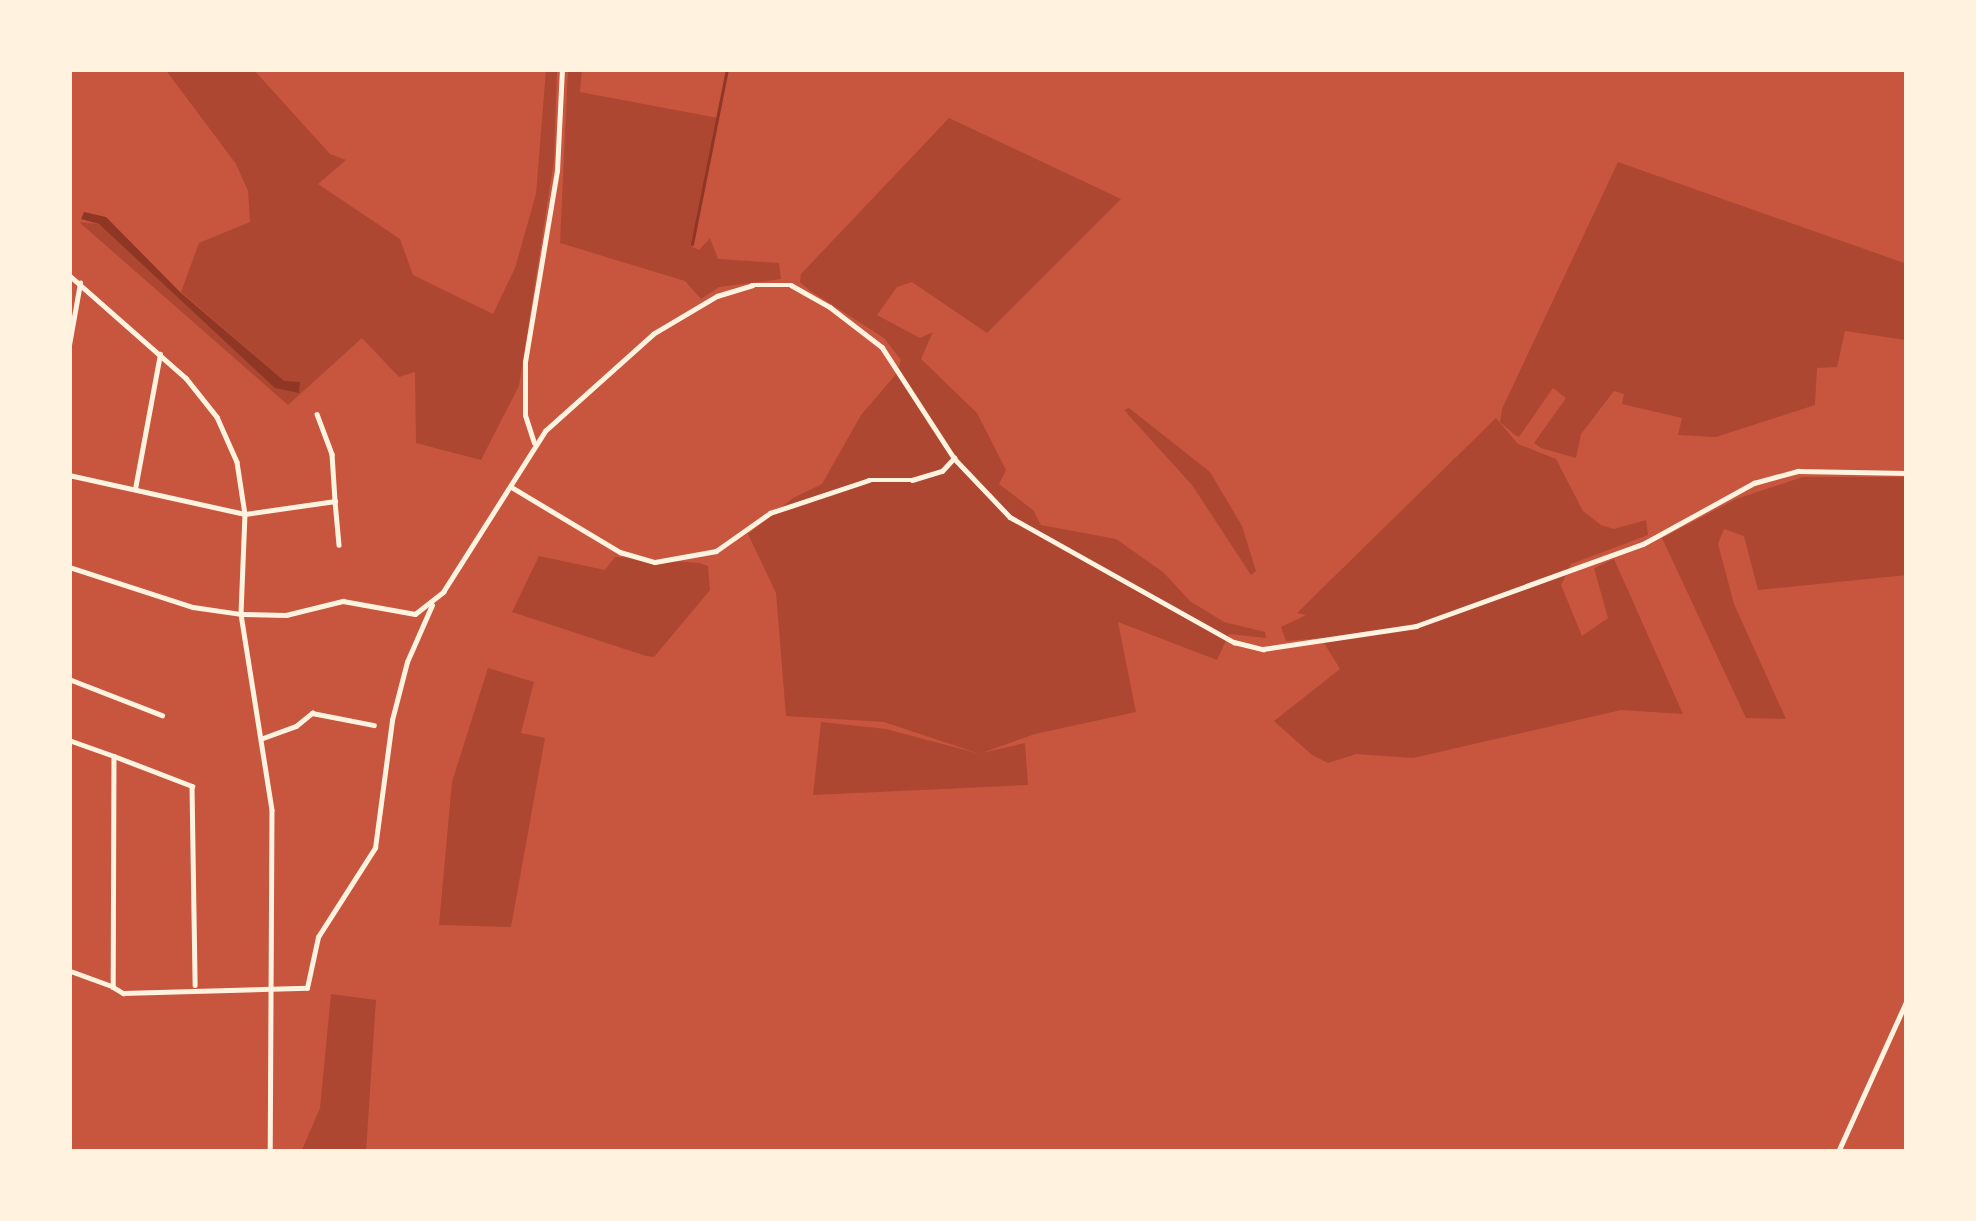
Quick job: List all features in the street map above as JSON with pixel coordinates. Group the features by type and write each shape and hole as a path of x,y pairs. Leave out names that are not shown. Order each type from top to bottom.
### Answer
{"street":[{"path":"535,445 525,415 526,362 557,171 562,69"},
{"path":"69,275 160,354 217,417 237,462 244,514 242,614 272,810 270,1152"},
{"path":"69,345 80,284"},
{"path":"69,971 123,993 308,988 318,937 375,848 392,720 407,662 432,605 512,488 535,445 656,332 717,296 752,285 791,285 830,307 881,347 984,495 1033,533 1234,642 1263,649 1416,626 1643,544 1754,483 1798,472 1907,473"},
{"path":"135,491 160,354"},
{"path":"317,414 332,454 339,545"},
{"path":"512,488 620,552 655,562 716,551 770,513 869,480 912,480 942,471 954,458"},
{"path":"69,475 244,514 335,501"},
{"path":"69,567 193,607 242,614 286,615 343,601 416,614 432,605"},
{"path":"69,679 162,715"},
{"path":"263,738 296,726 312,713 374,725"},
{"path":"69,740 192,786 195,988"},
{"path":"113,987 114,756"},
{"path":"1838,1152 1907,1000"}],"shaded area":[{"path":"165,69 253,69 330,154 346,160 318,184 400,239 413,275 493,314 515,268 536,194 546,69 557,69 554,161 519,386 481,460 416,443 415,372 399,377 362,338 288,405 79,222 99,224 284,381 181,292 199,243 250,222 248,191 236,164"},
{"path":"568,69 582,69 580,92 718,118 691,246 699,250 710,238 718,259 779,263 781,279 719,287 701,299 685,281 560,243"},
{"path":"949,118 1121,199 987,333 912,282 897,287 877,315 920,338 933,332 921,359 977,413 1006,470 999,484 1033,510 1041,525 1116,539 1163,572 1190,601 1224,622 1265,632 1266,638 1229,634 1217,660 1118,622 1136,712 1035,734 982,753 1025,743 1028,785 813,795 821,722 886,729 980,754 884,722 786,716 776,593 748,534 793,498 822,484 861,415 897,373 901,360 884,338 809,290 800,282 801,274"},
{"path":"1618,162 1907,264 1906,340 1845,331 1837,367 1817,368 1815,405 1716,437 1678,435 1682,418 1622,404 1624,394 1614,391 1581,434 1576,458 1541,448 1534,443 1566,398 1553,388 1519,437 1515,435 1500,422 1502,409"},
{"path":"84,212 106,217 180,292 284,381 300,382 299,393 275,388 99,224 81,219"},
{"path":"1129,408 1210,472 1242,526 1256,571 1251,575 1192,485 1124,410"},
{"path":"1496,418 1518,444 1556,459 1583,511 1601,525 1614,529 1646,520 1648,535 1571,564 1561,585 1582,636 1608,618 1594,568 1614,559 1683,714 1621,710 1413,758 1356,754 1328,763 1312,755 1274,721 1340,669 1321,638 1286,641 1281,627 1306,615 1297,613"},
{"path":"1803,477 1907,477 1907,575 1758,590 1744,536 1724,529 1718,544 1734,604 1786,719 1746,718 1662,538 1736,499"},
{"path":"539,556 605,570 615,557 699,563 708,566 710,590 654,657 646,656 512,612"},
{"path":"488,668 534,682 521,733 545,738 511,927 439,925 452,782"},
{"path":"331,994 376,1000 366,1152 301,1152 320,1108"}],"waterway":[{"path":"692,244 727,69"}]}
